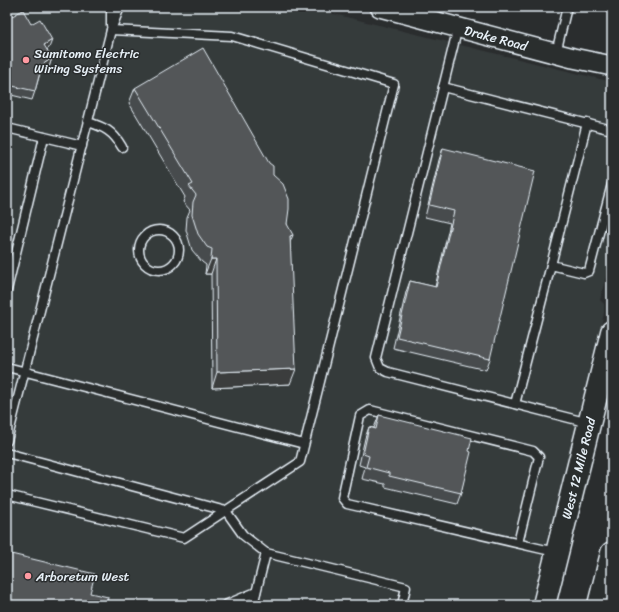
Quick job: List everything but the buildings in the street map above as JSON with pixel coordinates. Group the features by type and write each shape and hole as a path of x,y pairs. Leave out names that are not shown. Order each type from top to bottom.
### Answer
{"main road":[{"name":"West 12 Mile Road","path":"544,605 612,332"},
{"path":"599,605 612,552"}],"street":[{"name":"Drake Road","path":"380,7 556,53 612,66"}],"lane":[{"path":"111,7 111,30"},
{"path":"7,441 111,30 120,7"},
{"path":"556,53 568,7"},
{"path":"458,27 376,358 380,368 388,372 590,423"},
{"path":"7,495 184,538 300,462 394,84 232,36 111,30"},
{"path":"443,87 612,130"},
{"path":"88,122 103,127 111,133 122,147"},
{"path":"515,404 587,124"},
{"path":"7,128 82,146"},
{"path":"7,290 44,137"},
{"path":"551,265 584,273 589,271 612,184"},
{"path":"160,229 168,231 174,236 178,243 178,258 173,265 166,269 158,270 150,268 144,264 140,257 138,249 140,241 152,230 160,229"},
{"path":"7,367 304,444"},
{"path":"518,544 538,457 533,451 370,410 360,416 342,498 347,504 518,544 557,552"},
{"path":"7,453 226,511 242,535 266,553 406,587 402,605"},
{"path":"253,605 266,553"},
{"path":"225,605 256,592"}],"shaded area":[{"path":"7,7 305,7 612,82 612,252 600,300 604,304 604,313 533,605 7,605"}],"place":[{"name":"Sumitomo Electric Wiring Systems","path":"26,60"},
{"name":"Arboretum West","path":"28,576"}]}
